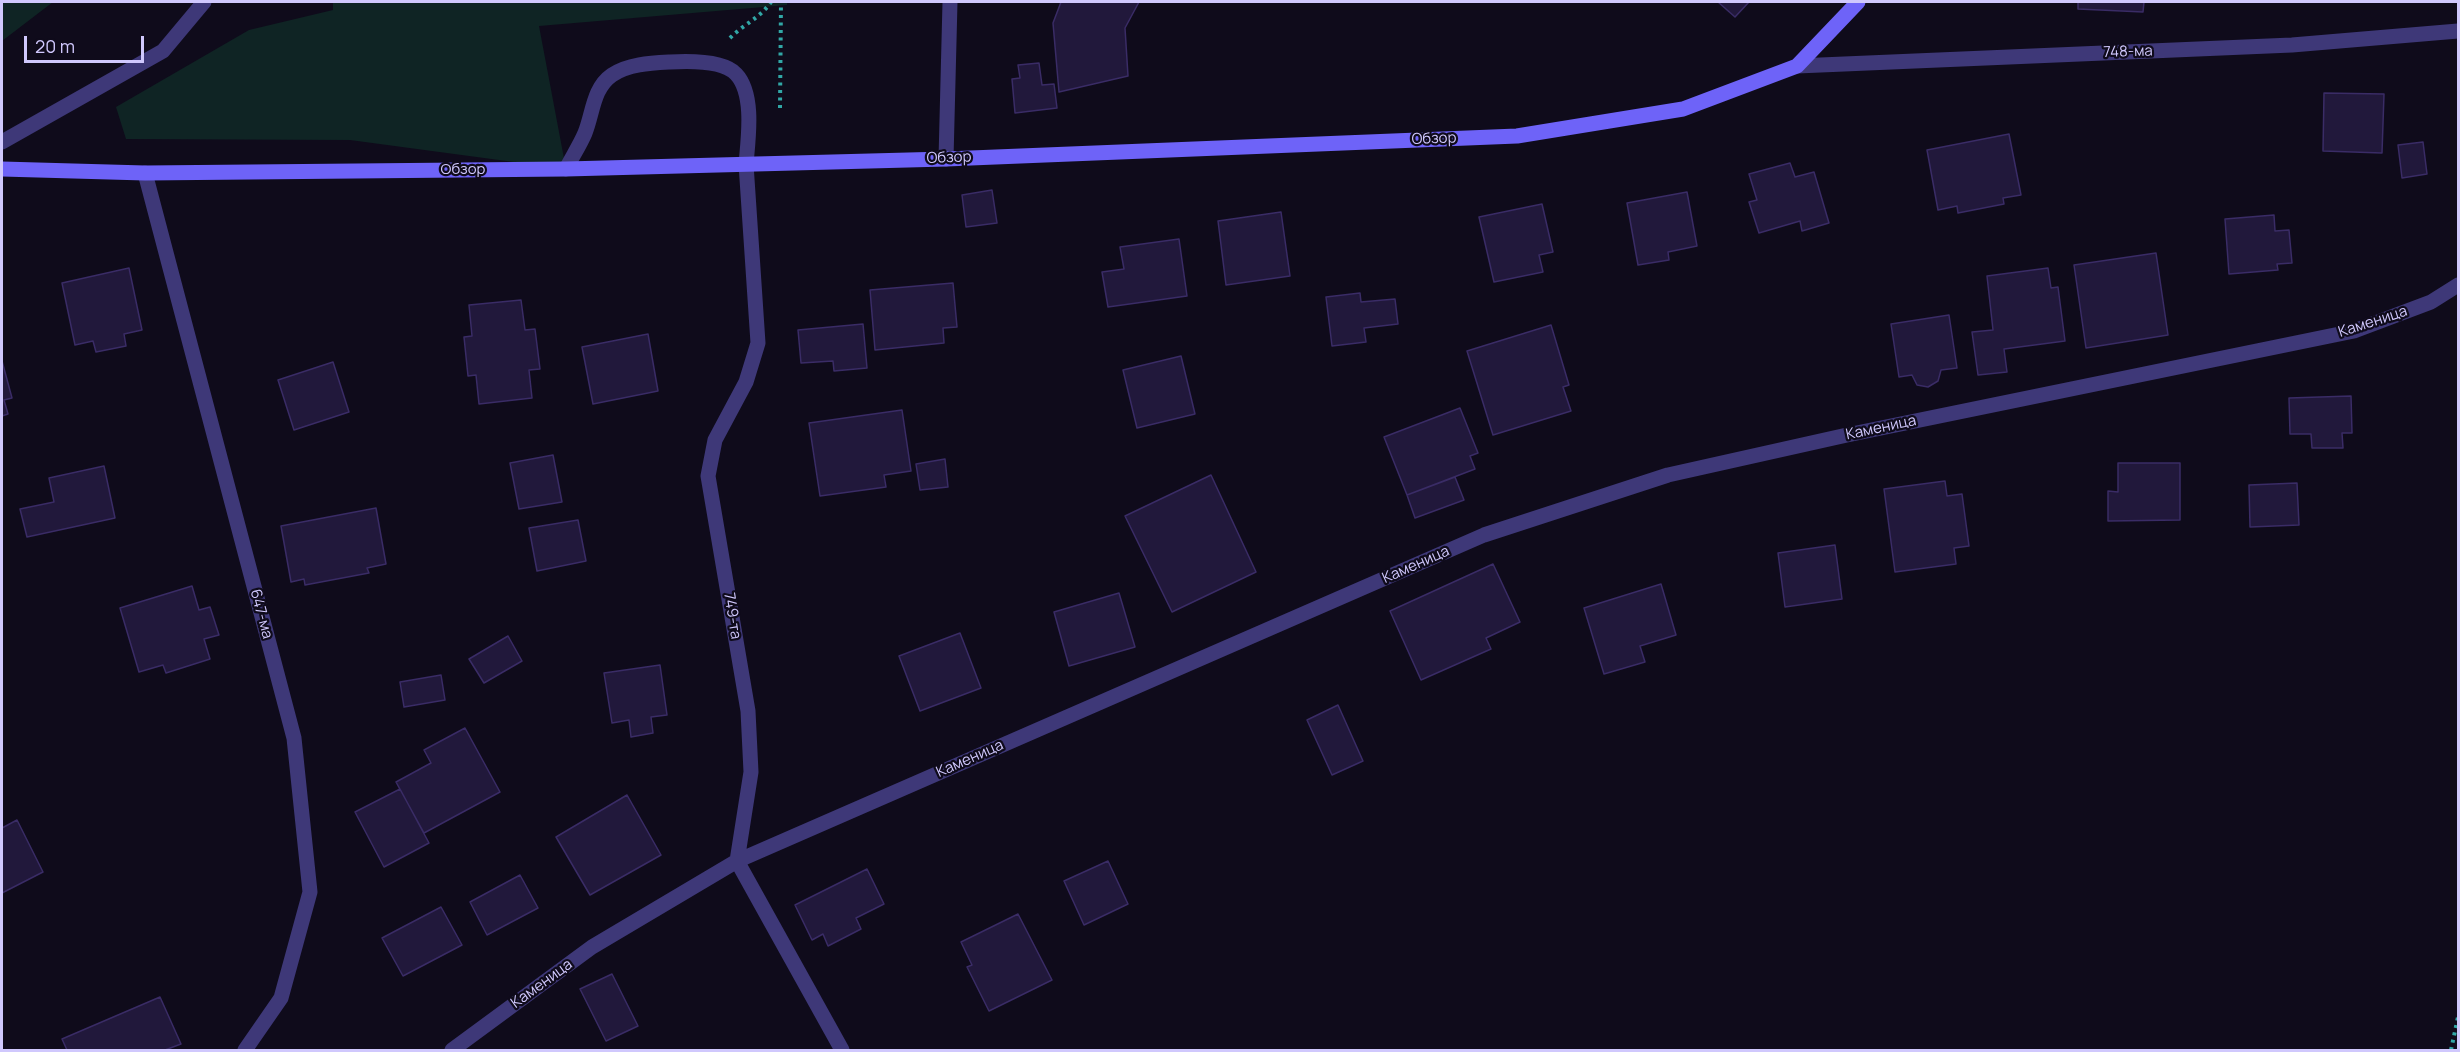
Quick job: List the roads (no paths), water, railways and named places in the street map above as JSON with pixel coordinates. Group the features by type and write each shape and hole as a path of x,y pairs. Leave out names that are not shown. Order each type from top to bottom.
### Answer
{"street":[{"path":"2,142 163,51 204,2"},
{"path":"946,159 950,2"},
{"name":"Обзор","path":"2,169 145,173 566,169 946,159 1517,136 1683,109 1797,66 1858,2"},
{"name":"748-ма","path":"1797,66 2292,45 2458,31"},
{"name":"749-та","path":"566,169 585,133 595,96 611,76 631,67 651,63 698,61 725,68 736,74 746,94 749,122 746,164 758,343 746,382 716,440 708,476 748,711 751,772 736,861"},
{"name":"647-ма","path":"145,173 294,738 310,892 281,998 245,1050"},
{"name":"Каменица","path":"452,1050 592,947 736,861 1484,535 1668,475 1847,435 2354,331 2431,302 2458,285"},
{"path":"736,861 842,1050"}]}
